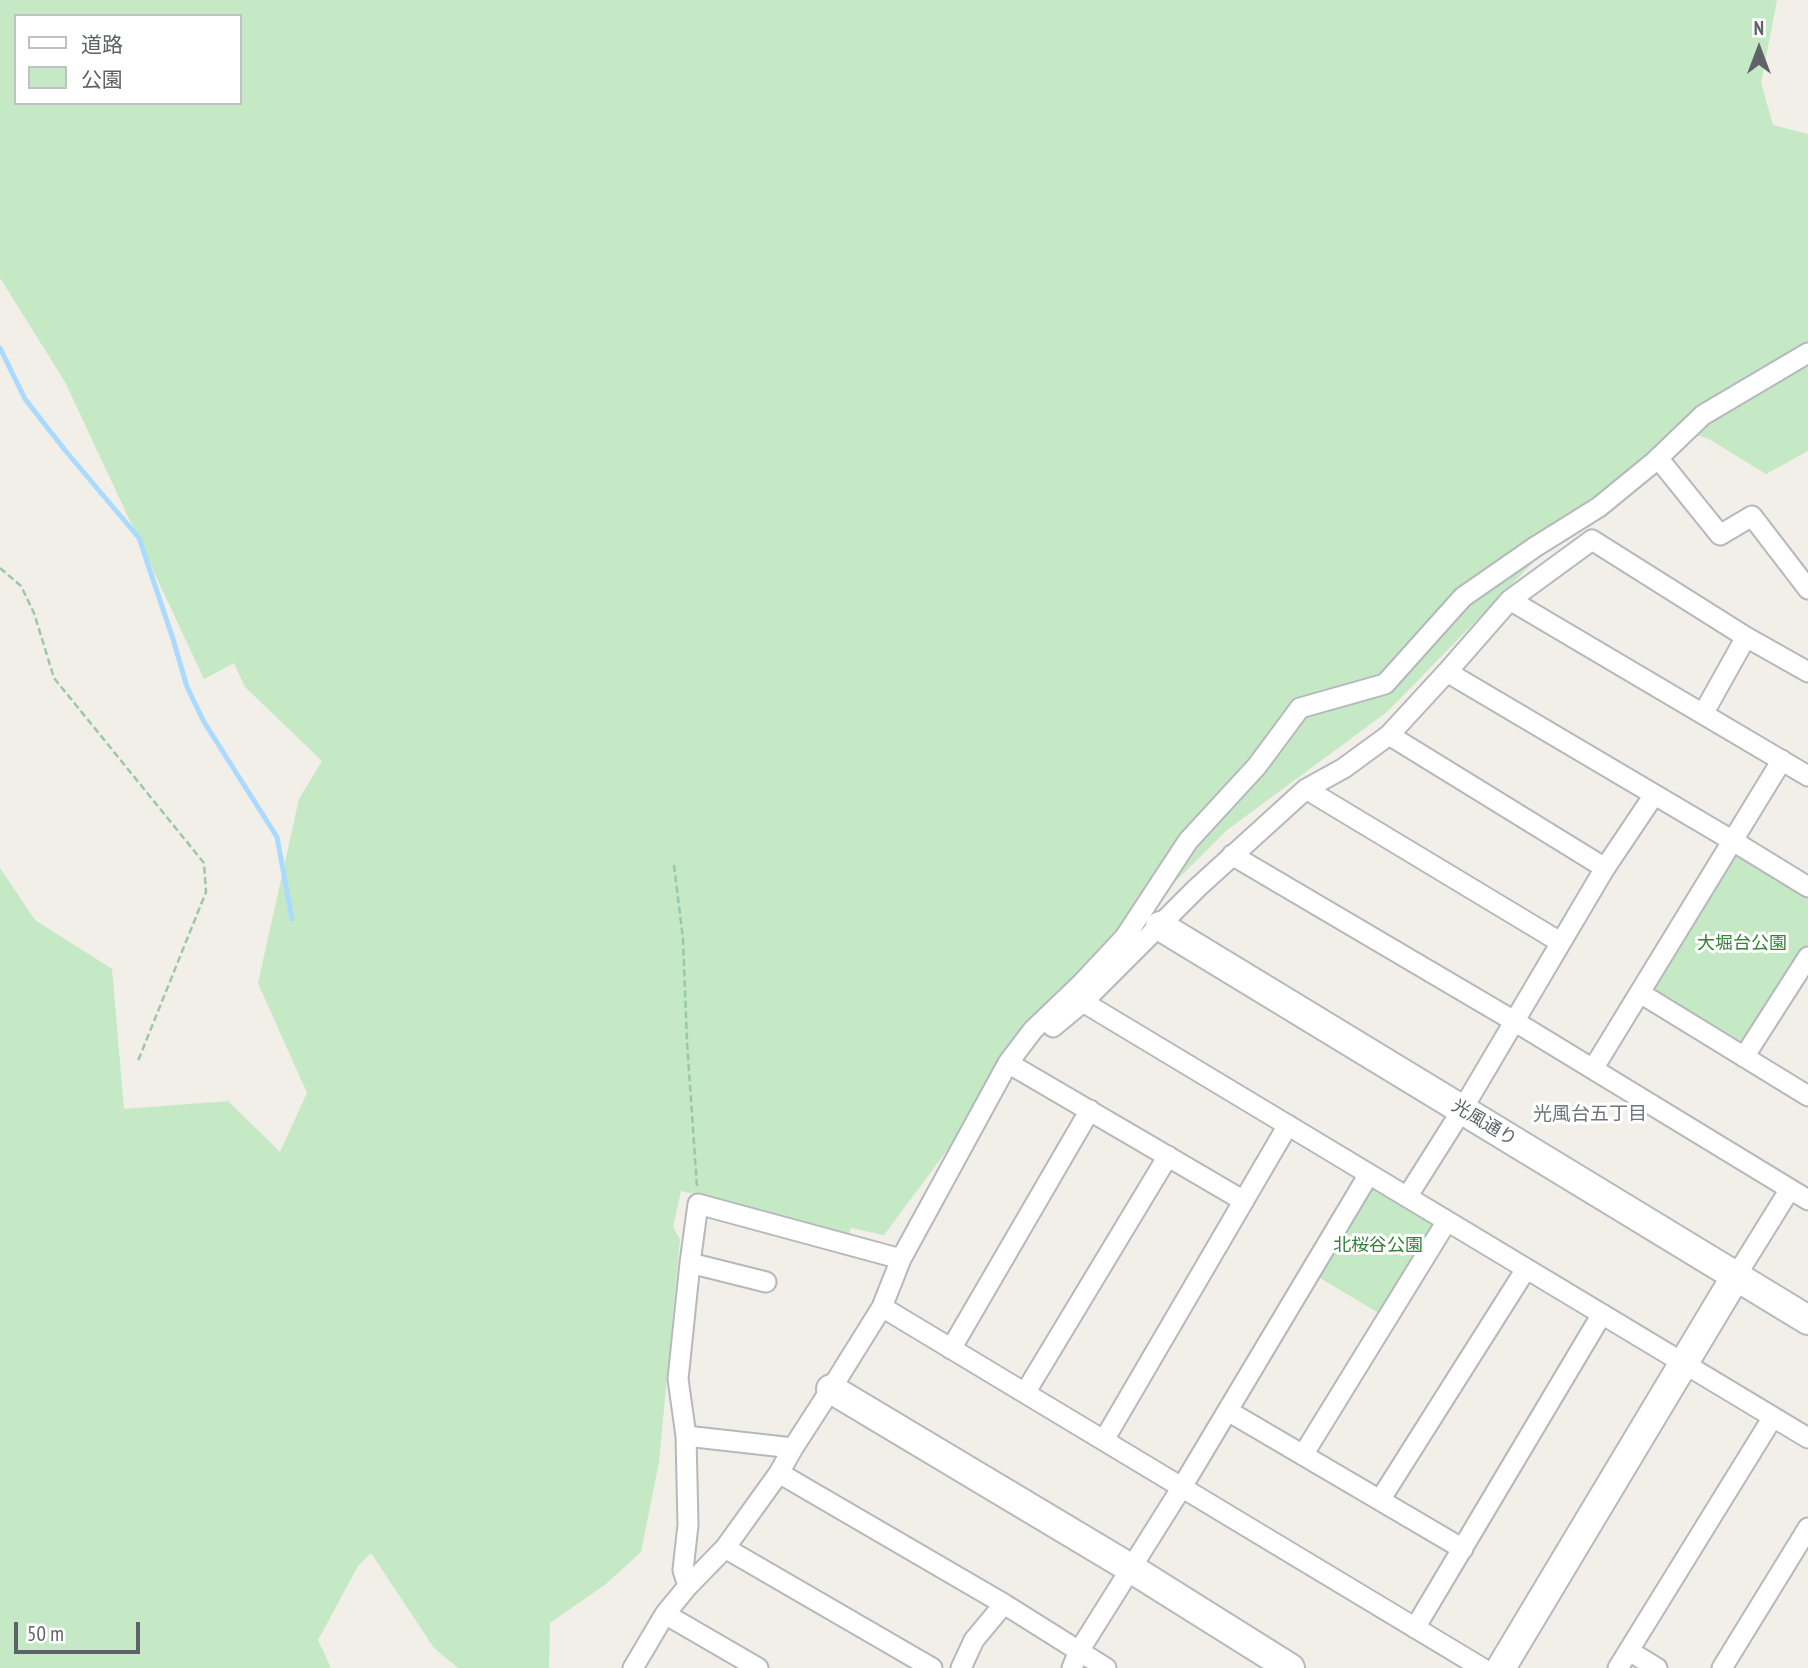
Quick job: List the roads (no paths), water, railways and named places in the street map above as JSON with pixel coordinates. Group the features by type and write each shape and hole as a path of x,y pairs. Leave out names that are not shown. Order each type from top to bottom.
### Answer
{"street":[{"path":"633,1668 665,1614 725,1548 779,1473 831,1390 882,1307 901,1259 1008,1062 1033,1030 1125,937 1188,841 1257,766 1300,708 1385,684 1463,597 1599,507 1658,458 1703,415 1808,353"},
{"path":"1658,458 1720,535 1752,516 1808,589"},
{"path":"1008,1062 1083,1002 1232,855 1306,789 1344,768 1389,735 1510,600 1592,540 1746,637 1808,672"},
{"path":"1510,600 1808,776"},
{"path":"1703,714 1746,637"},
{"path":"1447,672 1808,887"},
{"path":"1389,735 1605,868"},
{"path":"1593,1069 1782,760"},
{"path":"1306,789 1560,943"},
{"path":"1407,1197 1462,1110 1605,868 1654,795"},
{"path":"1232,855 1514,1021 1808,1200"},
{"name":"光風通り","path":"1160,926 1808,1320"},
{"path":"1744,1057 1801,984 1808,957"},
{"path":"1640,993 1808,1096"},
{"path":"1083,1002 1808,1438"},
{"path":"1008,1062 1244,1201"},
{"path":"951,1349 1090,1110"},
{"path":"1104,1440 1288,1125"},
{"path":"1025,1393 1168,1156"},
{"path":"1075,1660 1369,1174"},
{"path":"1502,1668 1790,1189"},
{"path":"688,1586 683,1570 688,1525 686,1436 678,1379 698,1204 901,1259"},
{"path":"1303,1455 1447,1221"},
{"path":"690,1263 766,1282"},
{"path":"1380,1500 1526,1269"},
{"path":"882,1307 1482,1668"},
{"path":"1415,1628 1602,1314"},
{"path":"831,1390 1132,1569 1290,1668"},
{"path":"1228,1411 1463,1549"},
{"path":"1618,1668 1773,1417"},
{"path":"686,1436 793,1448"},
{"path":"779,1473 1004,1604 1075,1660 1106,1668"},
{"path":"1722,1668 1808,1528"},
{"path":"725,1548 932,1668"},
{"path":"961,1668 974,1640 1004,1604"},
{"path":"665,1614 752,1667"},
{"path":"1629,1651 1657,1668"}],"waterway":[{"path":"0,348 25,399 139,538 187,687 204,722 277,837 292,919"}],"district":[{"name":"光風台五丁目","path":"1590,1115"}],"park label":[{"name":"大堀台公園","path":"1742,944"},
{"name":"北桜谷公園","path":"1378,1246"}]}
